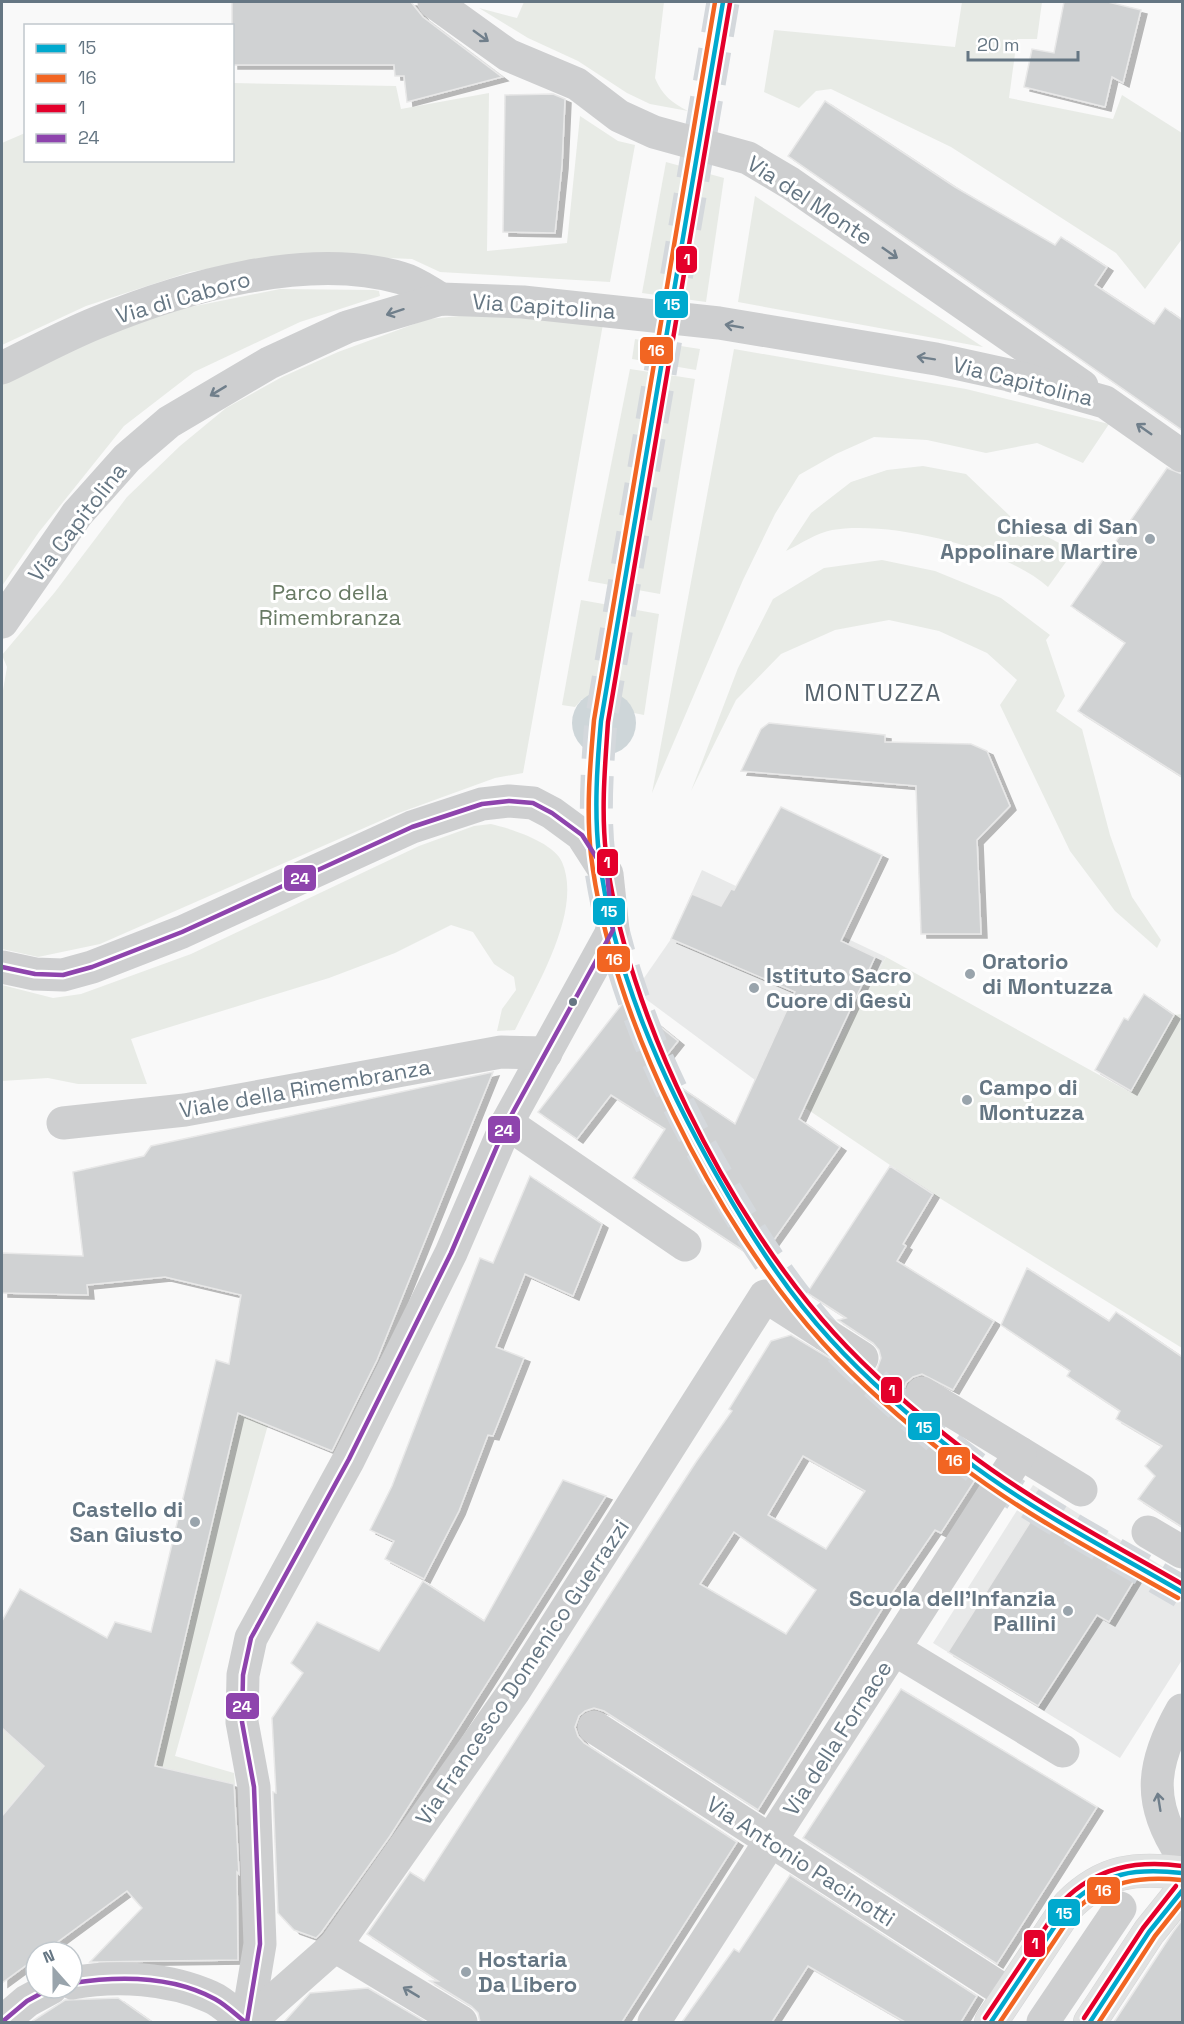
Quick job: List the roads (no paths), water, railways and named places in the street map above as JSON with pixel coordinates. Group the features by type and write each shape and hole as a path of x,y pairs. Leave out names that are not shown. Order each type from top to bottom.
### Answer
{"main road":[{"path":"991,2022 1069,1905 1084,1890 1102,1879 1146,1868 1182,1873"},
{"path":"1090,2022 1149,1932 1182,1891"}],"street":[{"name":"Via del Monte","path":"434,2 508,55 577,84 619,116 654,132 748,158 1105,402"},
{"name":"Via di Caboro","path":"2,368 95,323 155,301 223,281 253,276 321,270 384,274 403,278 441,299"},
{"name":"Via Capitolina","path":"2,622 77,514 127,458 169,422 269,363 347,327 441,299 523,302 719,323 936,359 1018,377 1105,402 1182,456"},
{"path":"2,967 35,974 63,975 92,967 182,932 422,823 482,804 509,801 533,803 563,819 582,835 607,874 613,930 507,1124 451,1253 349,1459 251,1638 243,1675 242,1722 254,1787 260,1944 247,2022 213,1998 181,1986 134,1980 84,1982"},
{"name":"Viale della Rimembranza","path":"63,1123 185,1110 501,1052 546,1053"},
{"path":"507,1124 685,1245"},
{"name":"Via Francesco Domenico Guerrazzi","path":"247,2022 335,1946 515,1690 765,1296 862,1358"},
{"path":"922,1393 1081,1490"},
{"name":"Via della Fornace","path":"654,2022 1020,1453"},
{"path":"1148,1532 1182,1552"},
{"path":"894,1649 1063,1751"},
{"path":"1182,1710 1164,1741 1158,1778 1158,1805 1173,1841 1182,1855"},
{"name":"Via Antonio Pacinotti","path":"594,1727 1009,1995"},
{"path":"1045,2020 1120,1908"},
{"path":"335,1946 461,2022"},
{"path":"2,2022 29,2000"}],"tunnel":[{"path":"723,2 601,721 596,796 597,834 609,915 620,958 649,1040 707,1158 744,1222 776,1270 828,1337 899,1405 978,1469 1041,1510 1182,1592"}],"place":[{"name":"Chiesa di San Appolinare Martire","path":"1150,539"},
{"name":"Oratorio di Montuzza","path":"970,974"},
{"name":"Istituto Sacro Cuore di Gesù","path":"754,988"},
{"name":"Campo di Montuzza","path":"967,1100"},
{"name":"Castello di San Giusto","path":"195,1522"},
{"name":"Scuola dell'Infanzia Pallini","path":"1068,1611"},
{"name":"Hostaria Da Libero","path":"466,1972"}],"district":[{"name":"MONTUZZA","path":"873,692"}],"park label":[{"name":"Parco della Rimembranza","path":"330,604"}]}
